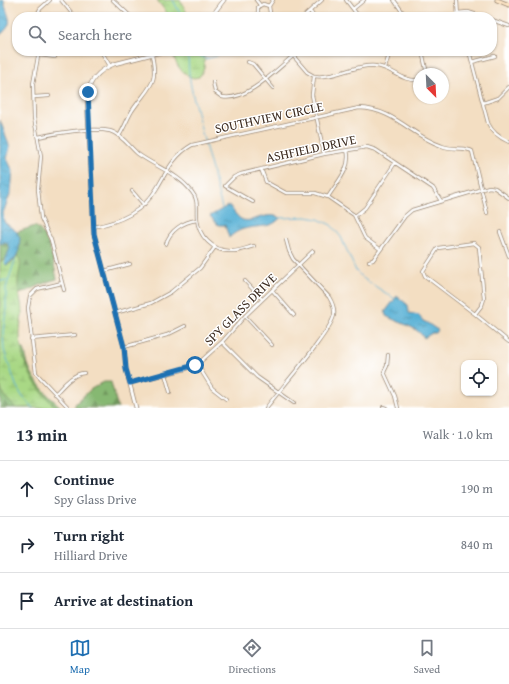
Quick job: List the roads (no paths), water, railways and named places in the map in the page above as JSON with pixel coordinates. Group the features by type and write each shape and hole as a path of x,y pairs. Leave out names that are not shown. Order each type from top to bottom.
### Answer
{"main road":[{"path":"498,0 509,4"}],"street":[{"path":"38,12 50,0"},
{"path":"61,0 71,12"},
{"path":"113,0 126,12"},
{"path":"215,12 224,0"},
{"path":"256,0 260,5"},
{"path":"270,12 269,6 273,0"},
{"path":"310,11 322,0"},
{"path":"346,0 355,12"},
{"path":"352,9 364,0"},
{"path":"394,0 402,12"},
{"path":"457,0 457,12"},
{"path":"260,5 265,4 269,6"},
{"path":"257,12 257,9 260,5"},
{"path":"497,22 509,26"},
{"path":"39,56 34,79 34,118 41,156 38,189 41,218 51,240 64,290"},
{"path":"47,56 55,57"},
{"path":"105,56 110,66"},
{"path":"136,408 126,369 124,347 103,271 93,227 87,101 88,89 97,75 110,66 142,56"},
{"path":"119,136 132,111 152,84 154,71 152,56"},
{"path":"213,82 215,92 227,98 247,92 293,56 307,72 314,76 366,66 385,68 403,78 413,79"},
{"path":"385,68 387,56"},
{"path":"423,56 426,68"},
{"path":"470,56 491,130 509,141"},
{"path":"472,62 495,56"},
{"path":"248,62 253,64 272,88"},
{"path":"314,76 311,90 324,154"},
{"path":"483,103 498,98 509,87"},
{"path":"34,97 49,96"},
{"name":"SOUTHVIEW CIRCLE","path":"93,227 121,220 144,205 153,195 179,154 196,143 359,108 376,110 390,115 441,146 457,150 468,149 473,154 482,188"},
{"path":"38,137 61,132 89,131 107,131 119,136 140,154 179,178 193,193 197,202 197,220 203,236 215,247 231,252 254,246"},
{"name":"ASHFIELD DRIVE","path":"253,202 225,186 237,176 261,169 360,147 370,148 433,188 441,201"},
{"path":"328,197 347,166 349,160 347,150"},
{"path":"355,216 365,208 395,163"},
{"path":"261,169 266,182 283,192 293,194 315,193 328,197 355,216 365,238 380,250"},
{"path":"369,261 373,260 409,211 482,188 494,187 509,198"},
{"path":"482,188 487,212"},
{"path":"132,191 144,205"},
{"path":"166,244 170,236 181,225 197,220"},
{"path":"500,232 509,256"},
{"path":"266,408 327,329 334,313 332,302 329,297 290,255 286,240"},
{"path":"475,314 484,299 478,245 473,242 438,248 423,269 423,274 509,342"},
{"path":"114,313 151,303 171,292 200,268 215,247"},
{"name":"SPY GLASS DRIVE","path":"130,383 186,369 197,364 222,342 262,299 313,252"},
{"path":"103,271 130,264"},
{"path":"245,281 262,299"},
{"path":"62,283 37,289 30,296 28,301 31,339 36,373 68,407"},
{"path":"272,290 294,315"},
{"path":"245,316 272,345"},
{"path":"124,347 167,335 185,326"},
{"path":"31,339 75,335"},
{"path":"222,342 251,372 294,403"},
{"path":"388,355 387,366 384,372 395,396 396,408"},
{"path":"197,364 210,384 226,399"},
{"path":"55,394 68,380 78,374 84,373"},
{"path":"165,374 170,392"}],"water":[{"path":"0,0 4,0 9,22 8,26 0,35"},
{"path":"0,120 10,147 7,159 13,171 11,192 3,213 4,222 17,232 20,238 19,250 15,259 6,265 4,263 10,248 6,242 0,244"},
{"path":"229,205 241,219 249,220 264,216 275,216 280,218 270,225 243,229 229,238 225,225 218,225 210,216"},
{"path":"397,296 408,305 409,313 419,315 423,321 438,330 436,333 432,333 424,338 417,330 386,316 385,312"}],"waterway":[{"path":"173,0 179,12"},
{"path":"188,56 191,88 222,208"},
{"path":"200,56 206,59 217,56"},
{"path":"279,218 306,217 318,219 331,225 341,237 356,271 364,279 395,299"},
{"path":"15,260 6,288 6,310 3,332 4,350 16,385 22,396 33,408"},
{"path":"0,281 7,280"}]}
